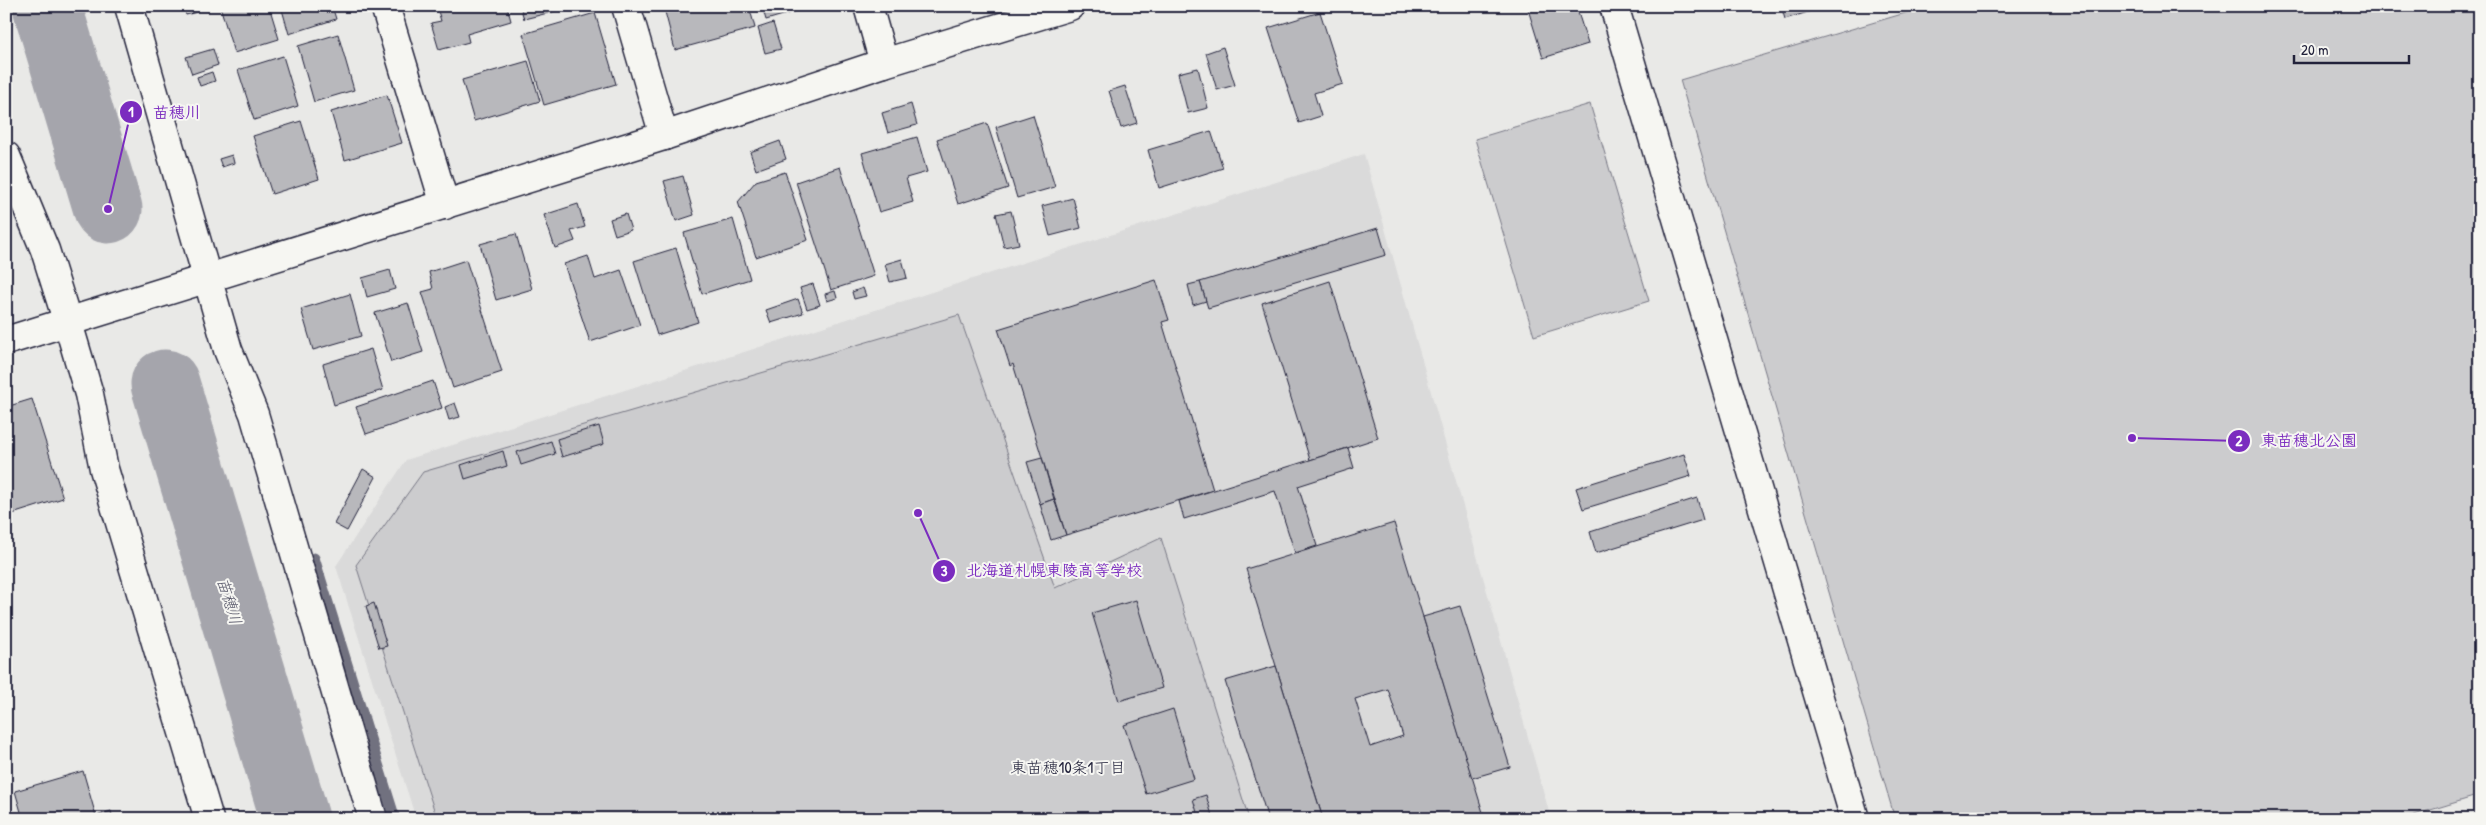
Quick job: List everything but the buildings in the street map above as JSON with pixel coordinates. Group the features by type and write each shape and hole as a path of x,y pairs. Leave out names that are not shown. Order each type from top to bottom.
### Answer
{"street":[{"path":"129,6 228,350 254,414 373,819"},
{"path":"385,6 445,205"},
{"path":"626,6 664,136"},
{"path":"868,6 884,63"},
{"path":"6,341 445,205 664,136 884,63 1070,6"},
{"path":"1614,6 1854,819"},
{"path":"6,156 45,250 68,323 89,394 104,469 209,819"}],"shaded area":[{"path":"1929,6 2480,6 2480,795 2401,819 1895,819 1680,80"},
{"path":"1590,104 1649,301 1534,336 1475,139"},
{"path":"1364,154 1551,819 416,819 336,566 406,460"},
{"path":"959,315 1055,588 1161,538 1249,819 437,819 356,565 423,472"}],"waterway":[{"name":"苗穂川","path":"47,6 108,209"},
{"name":"苗穂川","path":"165,384 295,819"},
{"path":"314,558 395,819"}],"place":[{"name":"苗穂川","path":"108,209"},
{"name":"東苗穂北公園","path":"2132,438"},
{"name":"北海道札幌東陵高等学校","path":"918,513"}],"district":[{"name":"東苗穂10条1丁目","path":"1068,767"}]}
